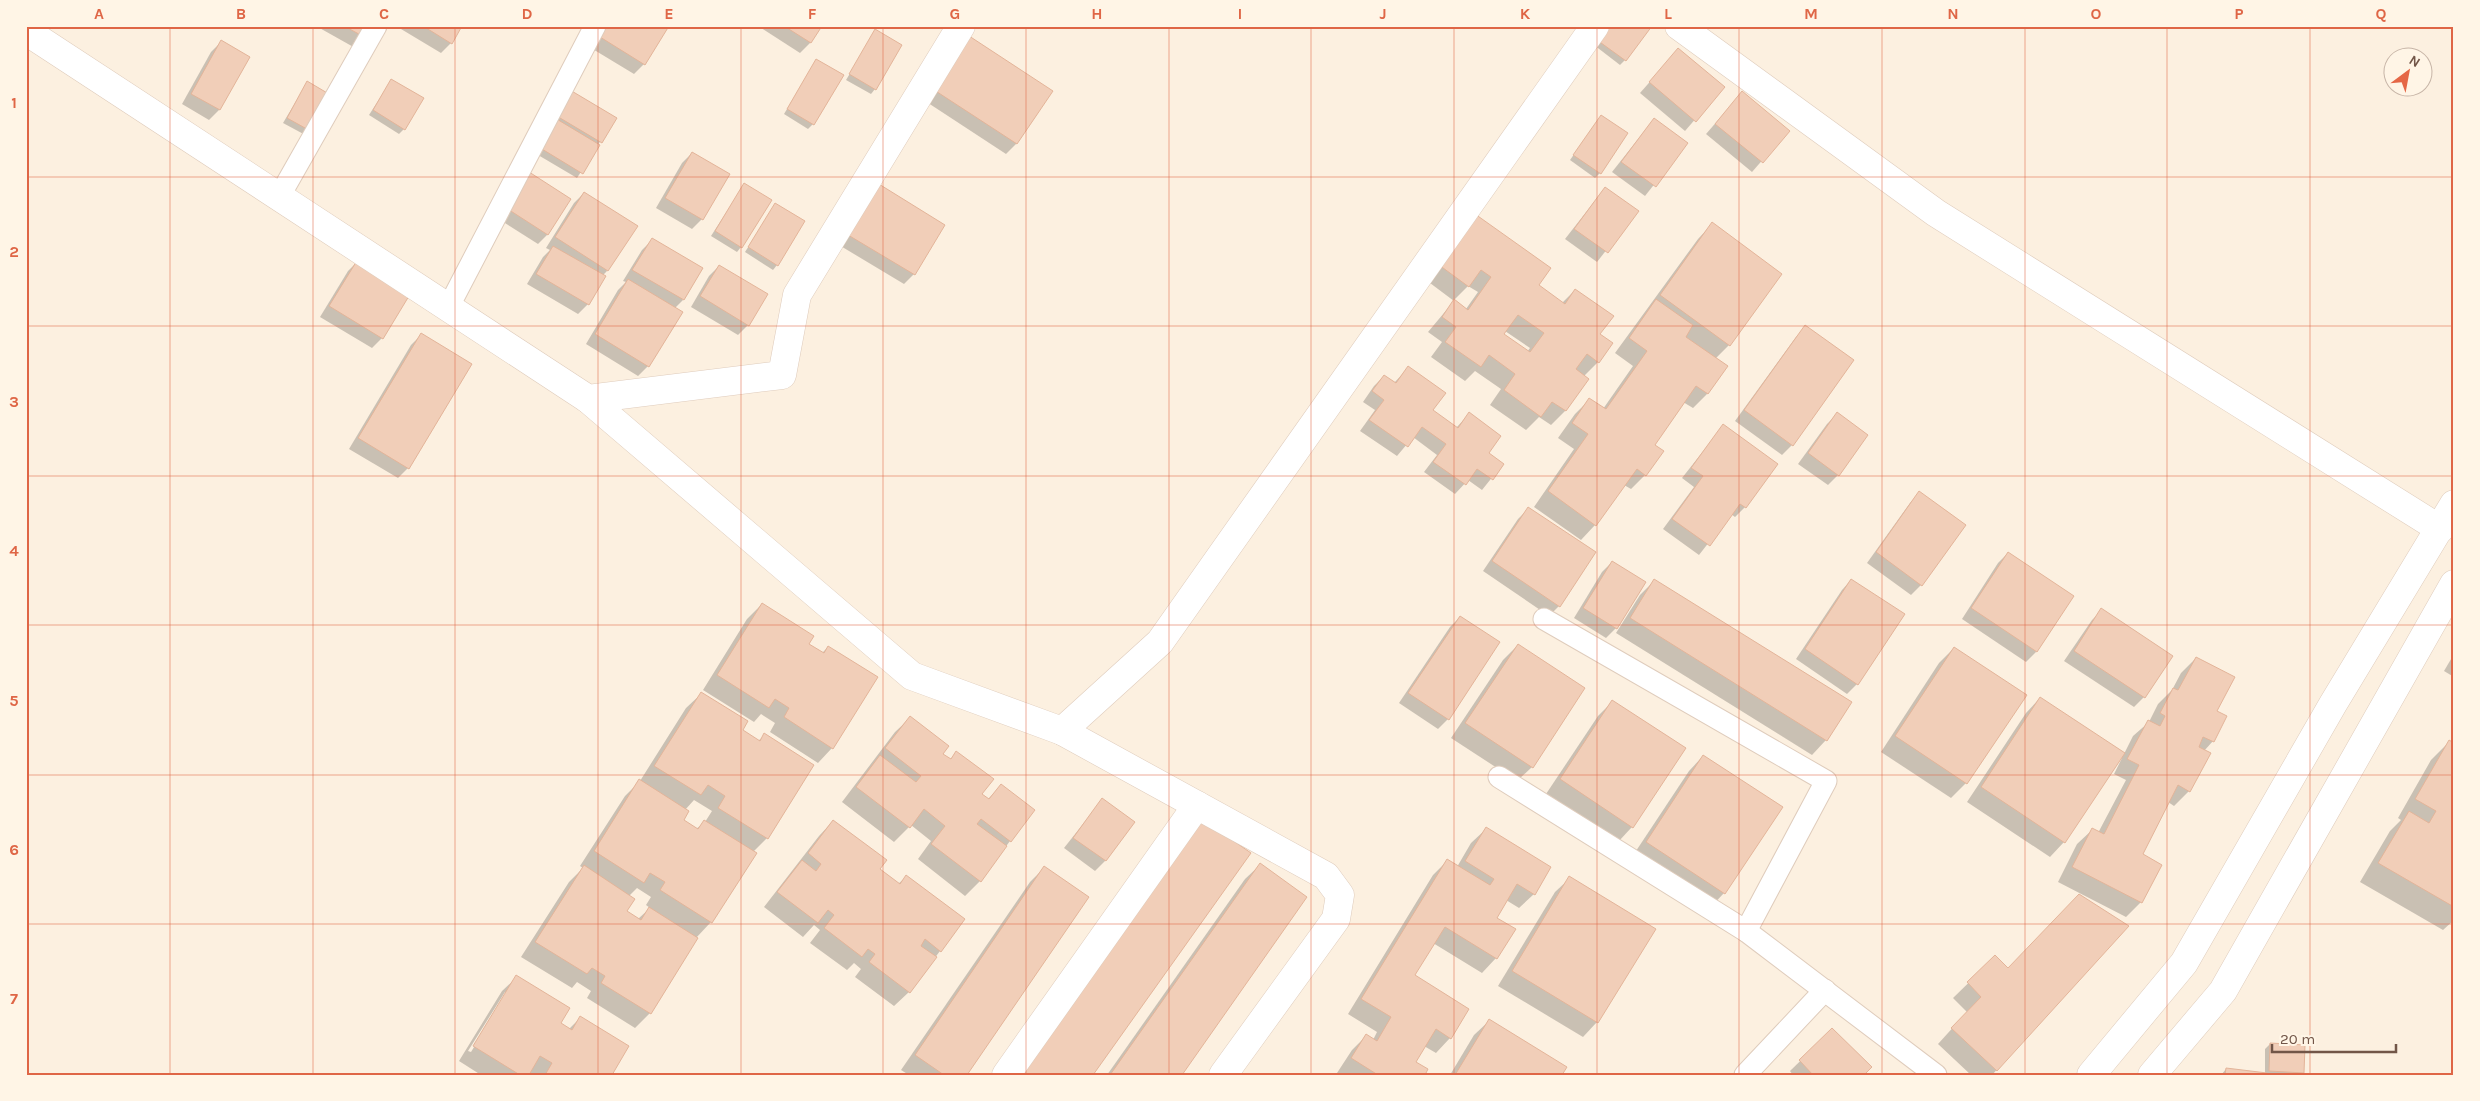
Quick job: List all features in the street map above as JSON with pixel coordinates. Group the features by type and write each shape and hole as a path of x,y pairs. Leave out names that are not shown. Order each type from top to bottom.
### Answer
{"street":[{"path":"588,399 782,375 797,295 961,26"},
{"path":"1062,731 1160,642 1595,26"},
{"path":"1679,26 1936,214 2440,529"},
{"path":"26,31 588,399 912,676 1062,731 1326,876 1340,895 1336,919 1223,1075"},
{"path":"2092,1075 2184,963 2333,704 2454,504"},
{"path":"2152,1075 2223,991 2454,584"},
{"path":"1006,1075 1197,805"}],"lane":[{"path":"279,197 376,26"},
{"path":"448,308 595,26"},
{"path":"1544,619 1826,781 1746,931"},
{"path":"1499,777 1746,931 1936,1075"},
{"path":"1745,1075 1825,990"}],"building":[{"path":"344,26 375,26 368,39"},
{"path":"423,26 462,26 452,44"},
{"path":"607,26 669,26 645,65 600,37"},
{"path":"784,26 822,26 811,43"},
{"path":"1607,26 1652,26 1626,61 1597,40"},
{"path":"875,29 902,45 876,90 849,74"},
{"path":"963,32 1053,91 1017,144 928,86"},
{"path":"221,40 250,57 220,110 191,94"},
{"path":"1678,48 1725,87 1696,122 1649,82"},
{"path":"816,59 844,75 814,125 787,109"},
{"path":"391,79 424,98 405,130 373,110"},
{"path":"307,81 334,97 314,133 287,118"},
{"path":"570,90 617,118 602,143 555,115"},
{"path":"1742,91 1790,131 1763,163 1715,124"},
{"path":"1601,115 1628,133 1601,174 1573,155"},
{"path":"555,118 600,145 583,174 537,146"},
{"path":"1654,118 1688,143 1656,187 1621,162"},
{"path":"692,152 730,174 703,220 665,198"},
{"path":"526,170 571,199 548,235 503,206"},
{"path":"874,181 945,225 915,275 843,232"},
{"path":"744,183 772,200 742,248 715,231"},
{"path":"1605,187 1639,211 1608,253 1574,229"},
{"path":"584,192 638,226 608,271 555,237"},
{"path":"775,203 805,221 778,266 748,247"},
{"path":"1475,214 1551,268 1539,285 1565,304 1575,289 1614,316 1600,334 1613,343 1599,363 1587,354 1576,369 1589,379 1566,411 1552,402 1541,417 1504,390 1515,374 1489,355 1481,367 1445,342 1456,327 1442,317 1454,299 1468,310 1491,277 1481,270 1469,287 1439,265","holes":["1518,315 1544,333 1530,352 1504,334"]},
{"path":"1712,222 1782,274 1730,346 1660,295"},
{"path":"652,238 703,268 684,300 632,270"},
{"path":"553,246 606,276 589,305 536,274"},
{"path":"358,259 412,291 383,339 329,306"},
{"path":"719,265 768,294 749,326 700,296"},
{"path":"628,279 683,312 649,367 595,334"},
{"path":"1656,299 1693,325 1686,337 1728,366 1708,394 1696,386 1655,445 1664,451 1646,476 1637,469 1596,526 1548,491 1588,434 1572,423 1589,398 1606,409 1647,351 1629,338"},
{"path":"1805,325 1854,360 1793,446 1744,410"},
{"path":"421,333 472,364 409,469 358,438"},
{"path":"1408,366 1446,393 1433,410 1458,428 1469,412 1501,436 1489,453 1504,464 1493,480 1477,469 1466,485 1433,462 1446,444 1422,427 1408,447 1369,420 1384,400 1372,391 1384,375 1396,383"},
{"path":"1837,412 1868,435 1839,476 1808,453"},
{"path":"1723,424 1778,464 1746,508 1740,504 1710,546 1672,519 1703,476 1691,468"},
{"path":"1919,491 1966,525 1922,586 1876,552"},
{"path":"1528,507 1596,552 1560,607 1492,561"},
{"path":"2008,552 2074,596 2037,652 1971,608"},
{"path":"1612,561 1646,582 1617,629 1583,608"},
{"path":"1654,579 1852,702 1827,741 1630,618"},
{"path":"1851,579 1905,614 1858,685 1805,649"},
{"path":"762,603 814,636 809,644 824,653 828,646 878,677 833,749 784,717 789,708 775,699 769,708 717,675"},
{"path":"2101,608 2173,656 2145,698 2074,651"},
{"path":"1460,616 1500,642 1449,720 1408,693"},
{"path":"1518,644 1585,688 1533,768 1465,723"},
{"path":"1954,647 2027,695 1967,784 1895,736"},
{"path":"2196,657 2235,677 2217,711 2227,716 2214,742 2203,737 2199,747 2211,753 2190,792 2178,785 2143,854 2162,865 2142,903 2072,867 2092,828 2104,834 2139,765 2127,759 2148,720 2160,726 2165,716 2160,713 2173,688 2178,690"},
{"path":"701,692 748,721 743,730 760,741 764,733 814,765 768,839 718,808 725,796 708,785 701,795 654,766"},
{"path":"2040,697 2125,753 2065,843 1981,787"},
{"path":"1612,700 1686,748 1633,828 1560,779"},
{"path":"910,716 949,746 943,754 951,759 956,751 994,779 982,794 989,799 1001,784 1035,810 1011,842 981,819 977,824 1007,846 981,882 931,844 945,826 924,809 910,828 856,787 880,755 916,782 921,776 885,748"},
{"path":"2449,740 2454,743 2454,907 2378,863 2409,811 2429,823 2436,811 2415,799"},
{"path":"1703,755 1783,807 1725,894 1646,842"},
{"path":"639,779 689,811 684,820 698,829 704,820 757,853 712,923 660,890 665,882 650,873 644,883 594,851"},
{"path":"1102,798 1135,822 1106,861 1073,838"},
{"path":"1202,819 1251,853 1093,1075 1019,1075"},
{"path":"833,820 887,860 880,869 900,884 906,875 965,919 941,952 925,939 921,946 937,957 910,993 869,962 875,954 868,949 862,957 824,928 834,915 828,910 818,923 777,892 802,860 816,871 821,864 808,853"},
{"path":"1486,827 1551,867 1535,895 1517,884 1497,918 1516,929 1497,959 1445,927 1415,975 1469,1009 1451,1039 1436,1029 1416,1062 1428,1069 1425,1075 1378,1075 1351,1058 1366,1034 1377,1041 1391,1017 1361,999 1447,859 1490,885 1494,879 1465,861"},
{"path":"1260,863 1307,897 1182,1075 1110,1075"},
{"path":"584,865 635,899 627,911 641,920 649,907 698,938 651,1014 601,983 605,976 592,968 587,974 535,942"},
{"path":"1044,866 1089,897 967,1075 944,1075 915,1055"},
{"path":"1569,876 1656,929 1598,1023 1512,971"},
{"path":"2079,894 2129,926 1997,1071 1951,1028 1981,997 1967,982 1995,955 2008,968"},
{"path":"516,975 570,1008 561,1023 572,1030 580,1016 629,1046 612,1075 545,1075 552,1063 540,1056 529,1075 520,1075 473,1046"},
{"path":"1489,1019 1567,1067 1562,1075 1455,1075"},
{"path":"1832,1028 1872,1067 1864,1075 1813,1075 1799,1060"},
{"path":"2270,1043 2305,1045 2304,1073 2269,1071"},
{"path":"2226,1068 2267,1073 2267,1075 2225,1075"}]}
